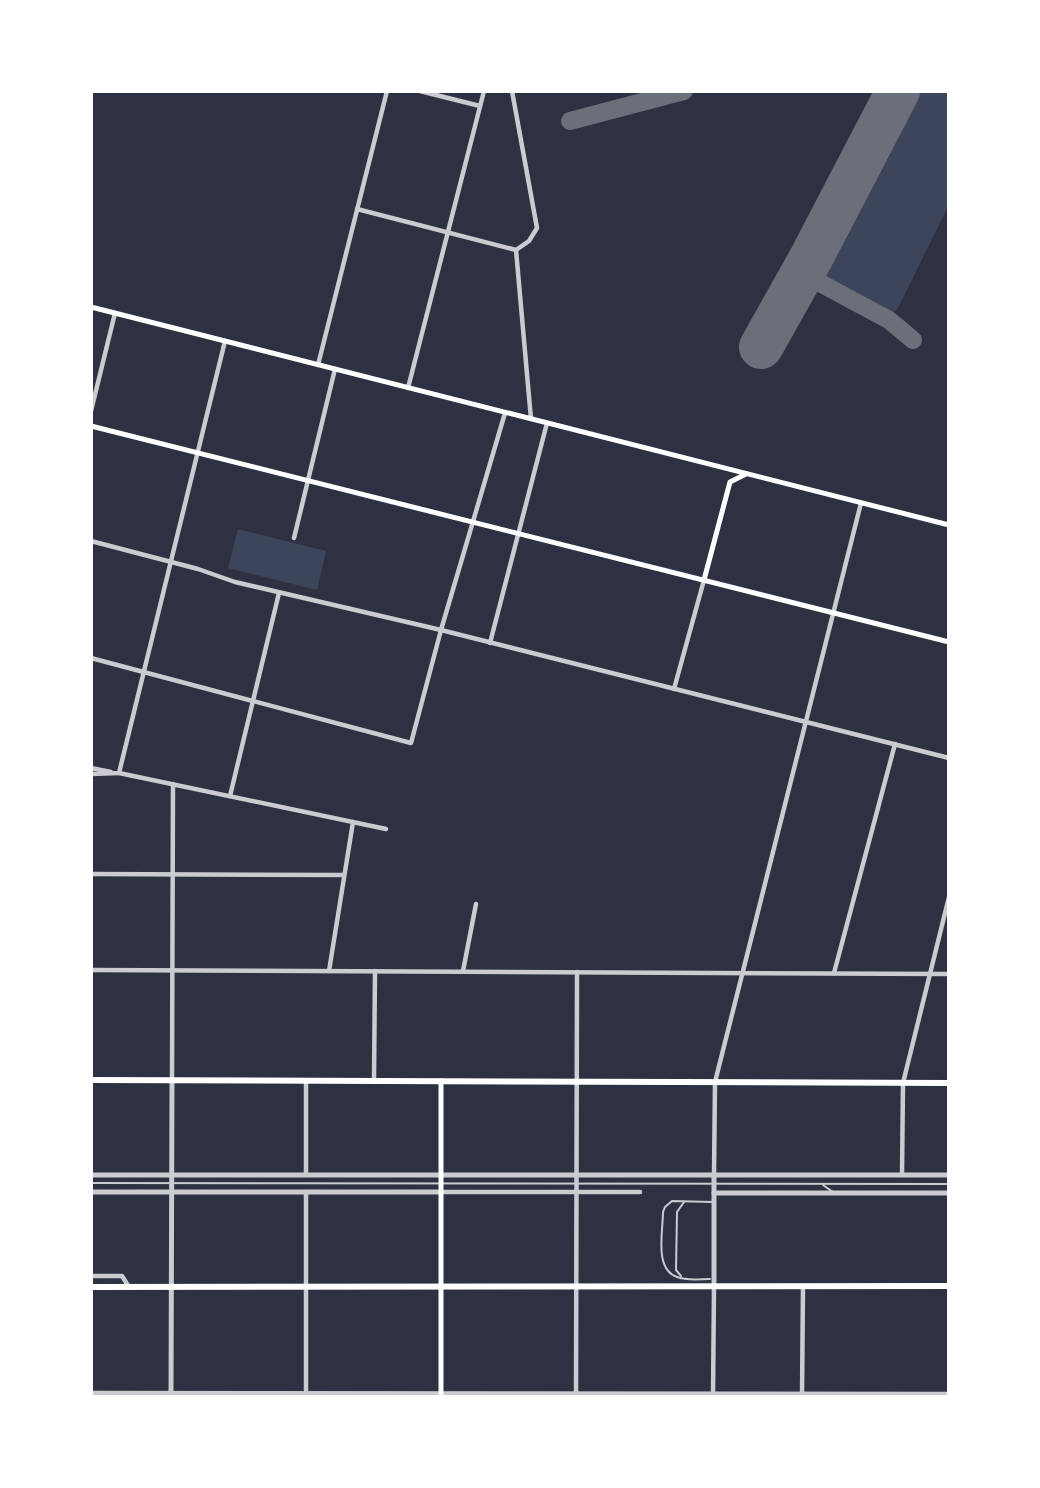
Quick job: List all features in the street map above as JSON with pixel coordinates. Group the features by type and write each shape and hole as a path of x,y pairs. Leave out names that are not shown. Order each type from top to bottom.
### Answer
{"main road":[{"path":"91,307 949,525"},
{"path":"91,426 949,642"},
{"path":"704,580 730,482 727,474 720,468"},
{"path":"730,482 746,474"},
{"path":"91,1080 949,1083"},
{"path":"441,1081 441,1395"},
{"path":"91,1287 576,1287 714,1283 949,1286"}],"street":[{"path":"318,365 387,91"},
{"path":"420,91 480,106"},
{"path":"408,388 484,91"},
{"path":"357,209 516,250 529,242 537,228 512,91"},
{"path":"516,250 531,419"},
{"path":"91,411 115,313"},
{"path":"119,773 225,341"},
{"path":"294,538 335,369"},
{"path":"91,658 411,743 505,412"},
{"path":"490,643 547,423"},
{"path":"713,1395 715,1082 861,503"},
{"path":"91,541 235,582 441,630 949,758"},
{"path":"674,689 704,580"},
{"path":"230,796 279,593"},
{"path":"834,973 895,744"},
{"path":"91,768 386,829"},
{"path":"91,774 119,773"},
{"path":"171,1395 173,785"},
{"path":"329,971 353,822"},
{"path":"91,874 344,875"},
{"path":"902,1175 903,1083 949,897"},
{"path":"463,971 476,904"},
{"path":"91,970 949,974"},
{"path":"374,1081 375,971"},
{"path":"576,972 576,1395"},
{"path":"306,1081 306,1175"},
{"path":"91,1175 949,1175"},
{"path":"91,1192 640,1192"},
{"path":"306,1192 306,1395"},
{"path":"715,1194 949,1193"},
{"path":"91,1276 122,1276 129,1287"},
{"path":"802,1395 803,1286"},
{"path":"91,1393 857,1396 949,1394"}],"lane":[{"path":"779,1175 791,1184"},
{"path":"91,1183 949,1184"},
{"path":"822,1184 836,1193"},
{"path":"714,1202 672,1201 665,1207 662,1264 667,1272 683,1279 714,1283"},
{"path":"683,1279 676,1270 677,1212 685,1201"}],"shaded area":[{"path":"914,91 949,91 949,205 898,308 891,314 821,280 817,273"},
{"path":"238,529 326,551 317,590 228,568"}],"taxiway":[{"path":"570,121 684,91"},
{"path":"889,108 893,91"},
{"path":"811,258 811,270 820,283 889,320 913,340"}],"runway":[{"path":"761,347 898,91"}]}
